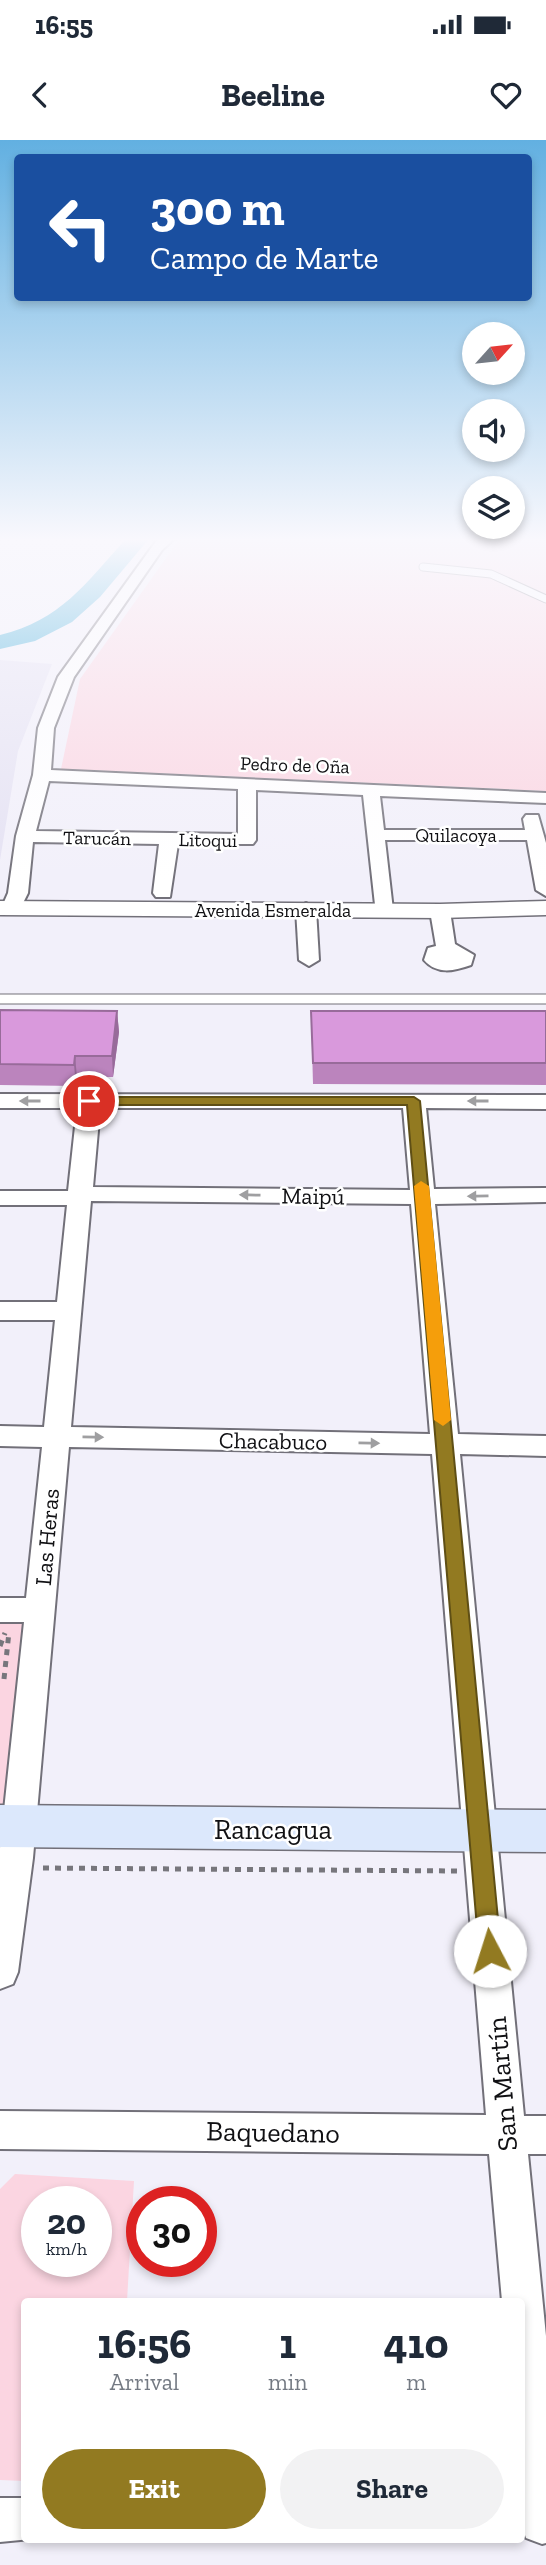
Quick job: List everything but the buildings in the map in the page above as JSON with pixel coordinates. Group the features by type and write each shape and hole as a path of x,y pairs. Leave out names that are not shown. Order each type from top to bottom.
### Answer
{"main road":[{"name":"Rancagua","path":"11,1840 481,1851 546,1831"}],"street":[{"path":"7,901 42,775 46,728 66,677 83,653"},
{"name":"Pedro de Oña","path":"42,775 537,798"},
{"name":"Litoqui","path":"169,839 247,840 247,784"},
{"path":"371,790 378,835 383,902"},
{"path":"537,798 535,835 546,893"},
{"name":"Quilacoya","path":"378,835 535,835"},
{"name":"Tarucán","path":"25,836 169,839"},
{"path":"150,898 169,839"},
{"name":"Avenida Esmeralda","path":"7,901 150,898 306,909 546,893"},
{"name":"Avenida Esmeralda","path":"187,901 383,902 440,911 546,908"},
{"path":"306,909 309,960"},
{"path":"440,911 446,949"},
{"path":"0,1101 546,1102"},
{"name":"Las Heras","path":"0,1972 11,1840 40,1610 89,1101"},
{"name":"San Martín","path":"414,1101 519,2298"},
{"name":"Maipú","path":"0,1198 546,1195"},
{"path":"0,1311 68,1311"},
{"name":"Chacabuco","path":"0,1436 546,1446"},
{"path":"5,1615 40,1610"},
{"name":"Baquedano","path":"0,2130 546,2135"},
{"name":"San Martín","path":"525,2380 536,2522"},
{"path":"0,2520 21,2520"}],"lane":[{"path":"0,999 546,999"}],"path":[{"path":"3,1687 5,1615"},
{"path":"11,1840 481,1851"}],"shaded area":[{"path":"98,653 546,653 546,791 61,769 80,679"},
{"path":"0,660 52,664 18,751 0,860"},
{"path":"0,1624 31,1624 12,1825 0,1825"},
{"path":"15,2174 134,2181 134,2186 126,2186 127,2298 21,2298 21,2481 0,2480 0,2189"}],"slow traffic":[{"path":"421,1186 443,1420"}],"route":[{"path":"89,1101 414,1101 490,1951"}]}
